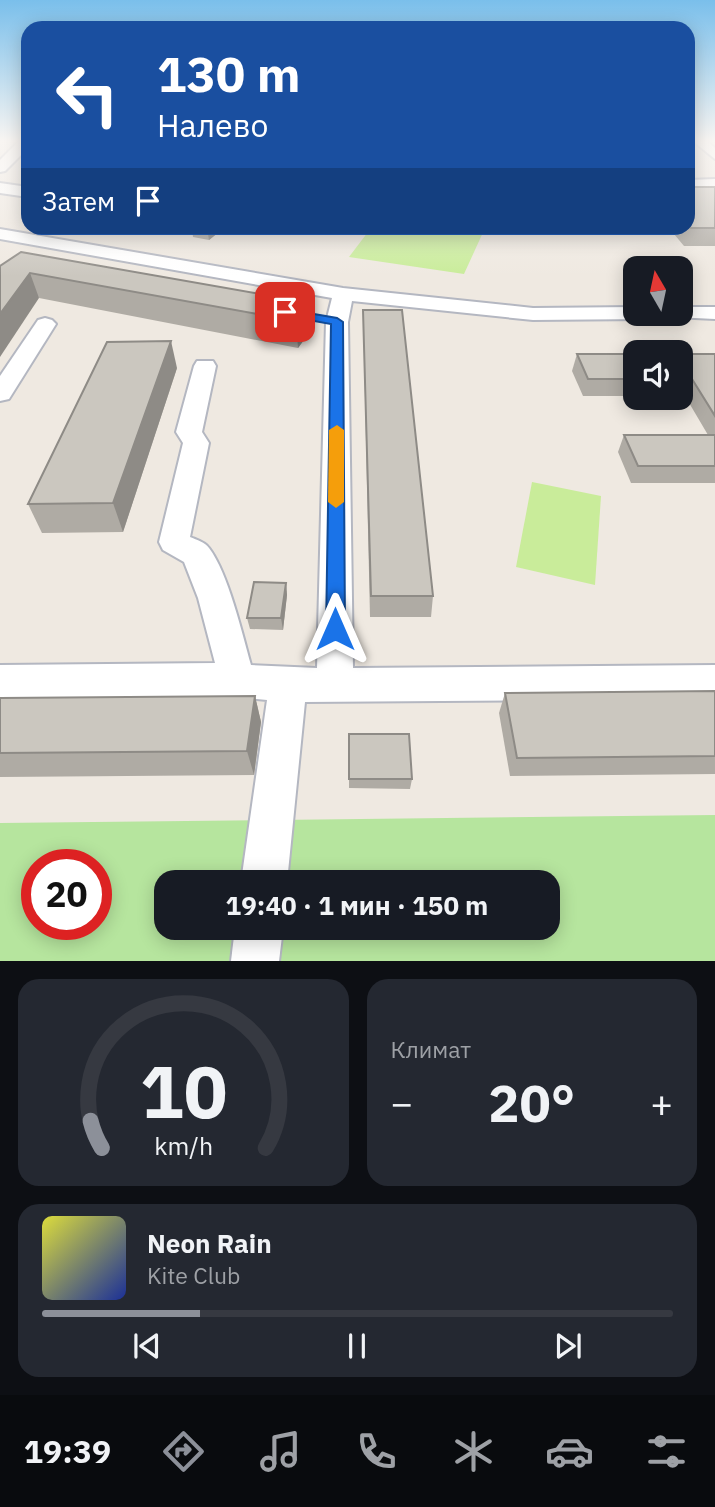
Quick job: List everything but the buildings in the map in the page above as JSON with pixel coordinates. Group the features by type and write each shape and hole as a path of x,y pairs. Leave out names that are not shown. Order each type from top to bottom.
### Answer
{"lane":[{"path":"0,188 21,191"},
{"path":"0,234 334,312 623,313"},
{"path":"334,312 335,685"},
{"path":"693,314 715,313"},
{"path":"0,394 45,324"},
{"path":"205,366 189,432 196,443 174,542 197,554 215,598 237,680"},
{"path":"0,682 237,680 288,685 335,685 715,682"},
{"path":"265,870 288,685"},
{"path":"255,961 258,940"}],"green space":[{"path":"366,235 482,235 464,274 349,257"},
{"path":"532,482 601,496 595,585 516,567"},
{"path":"715,815 715,961 0,961 0,823"}],"slow traffic":[{"path":"336,502 337,430"}],"route":[{"path":"285,312 337,322 335,629"}]}
